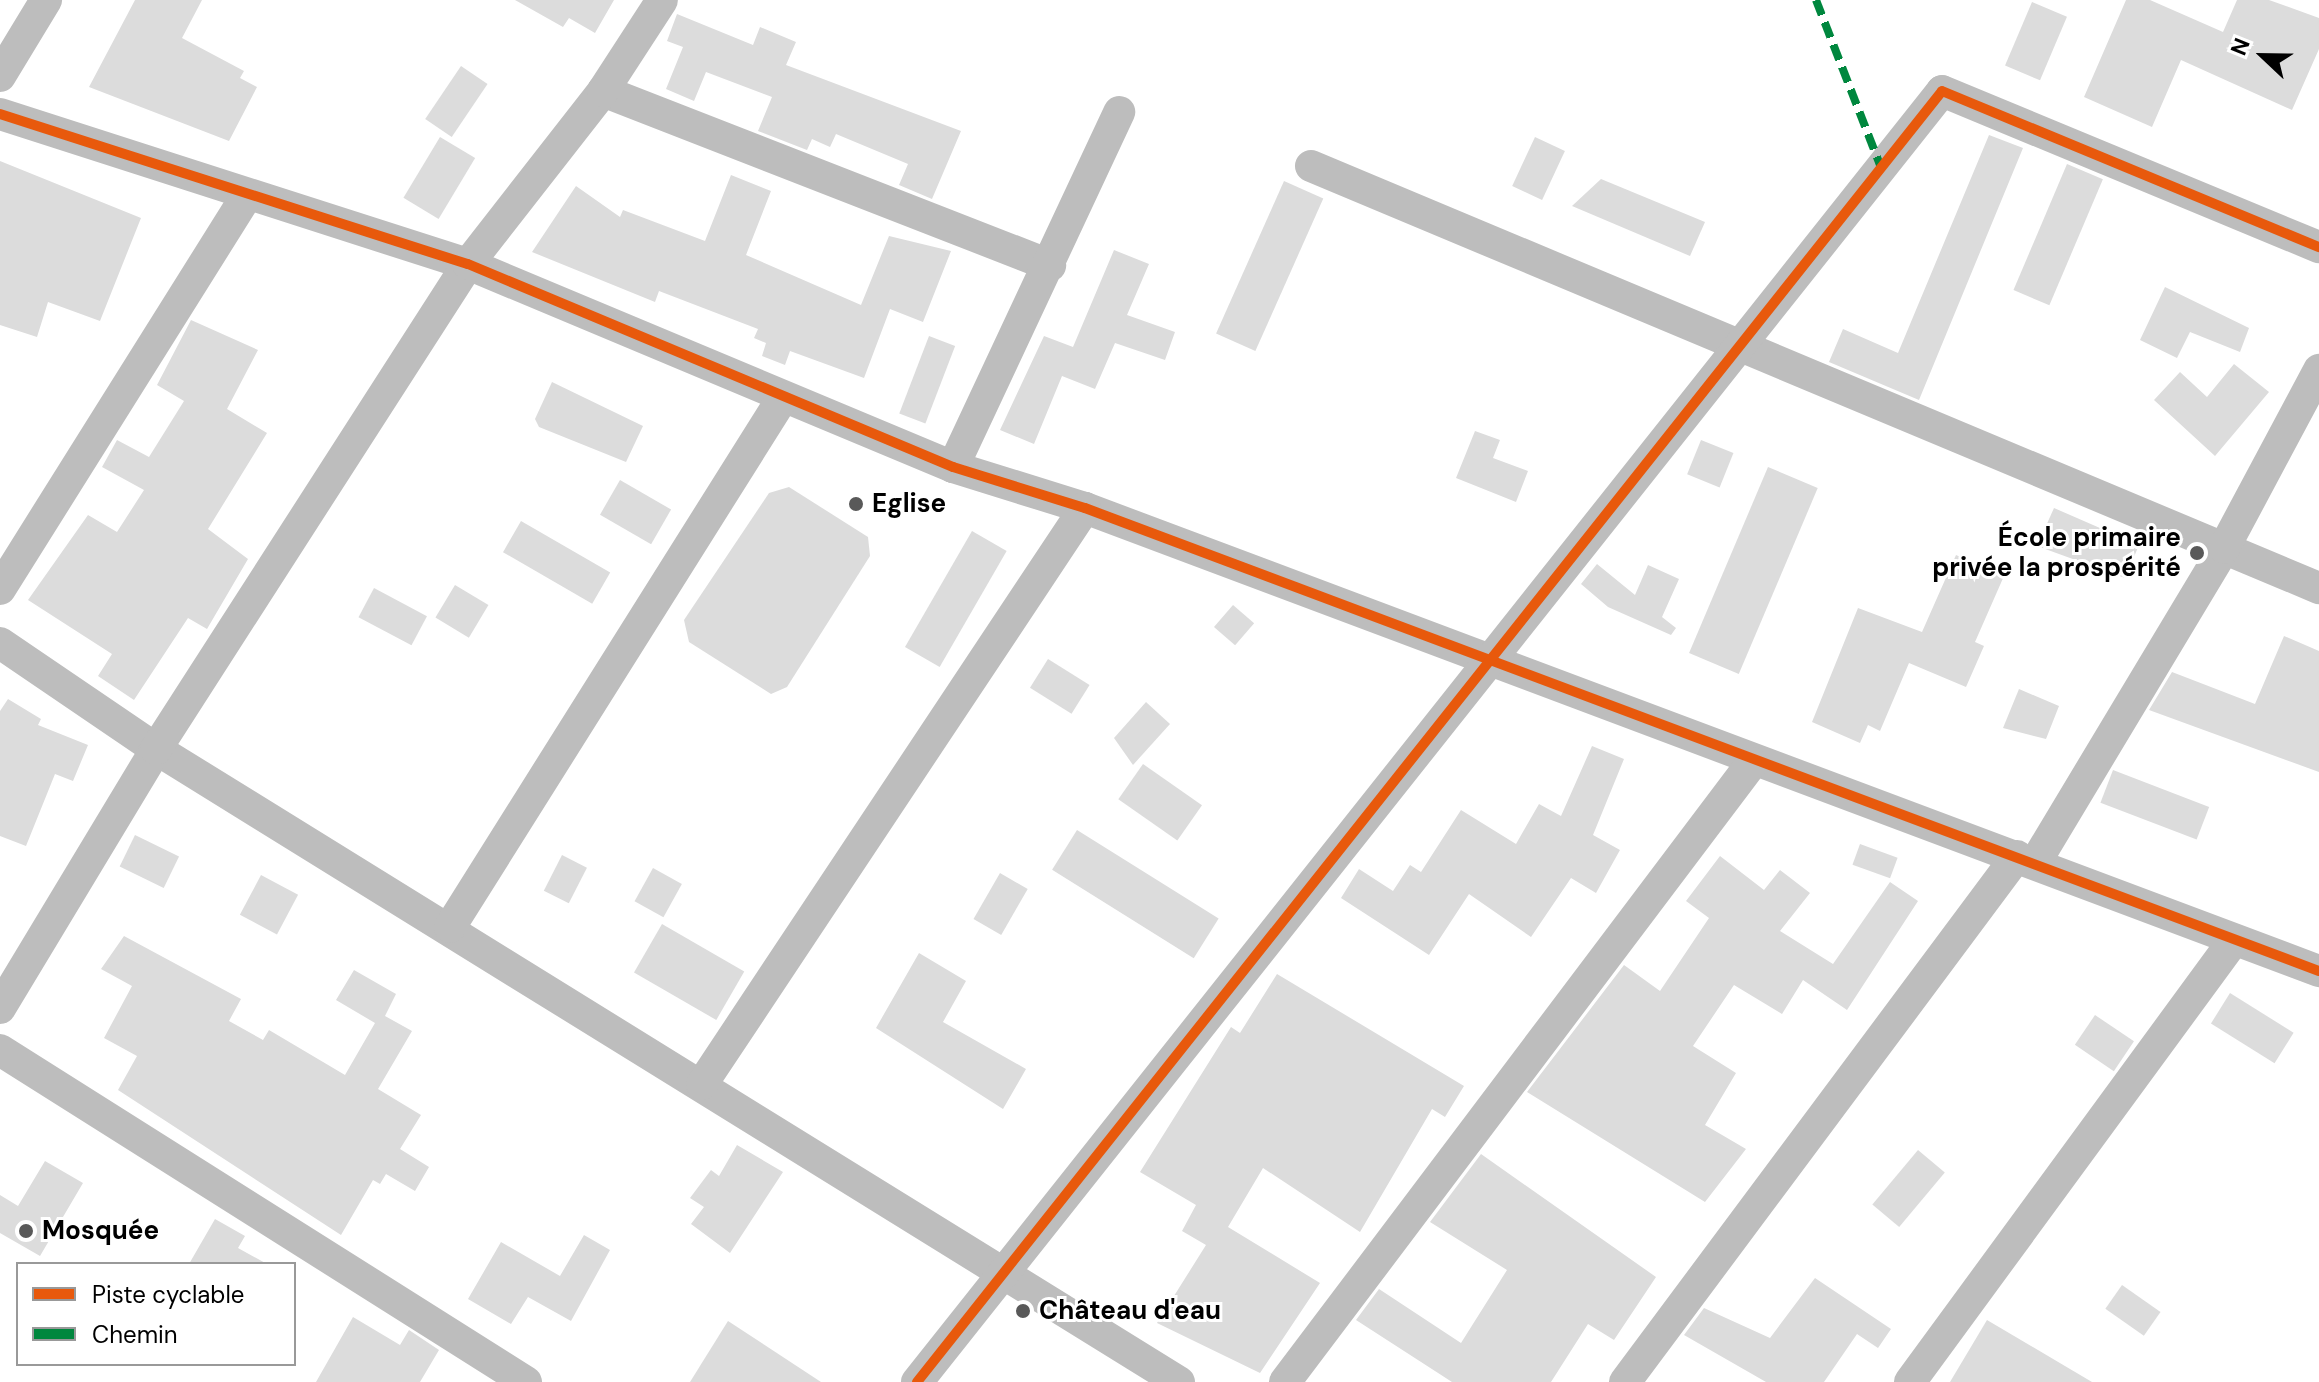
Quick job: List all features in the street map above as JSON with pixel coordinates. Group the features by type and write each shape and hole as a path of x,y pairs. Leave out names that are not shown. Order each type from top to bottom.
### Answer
{"street":[{"path":"0,76 46,0"},
{"path":"0,1008 156,749 468,264 603,91 662,0"},
{"path":"603,91 1050,265"},
{"path":"917,1382 1942,91 2319,247"},
{"path":"953,467 1119,112"},
{"path":"0,114 468,264 782,399 953,467 1085,508 1752,763 2026,859 2319,971"},
{"path":"1311,166 2319,588"},
{"path":"0,589 247,195"},
{"path":"1625,1382 2026,859 2224,548 2319,370"},
{"path":"450,927 782,399"},
{"path":"702,1084 1085,508"},
{"path":"0,643 156,749 450,927 1179,1382"},
{"path":"1285,1382 1752,763"},
{"path":"1910,1382 2234,940"},
{"path":"0,1050 526,1382"}],"building":[{"path":"135,0 202,0 182,38 244,71 240,78 257,87 229,141 89,87"},
{"path":"515,0 614,0 595,33 569,18 563,27"},
{"path":"2126,0 2150,0 2223,32 2237,0 2269,0 2319,18 2319,49 2292,110 2181,60 2152,127 2084,97"},
{"path":"2032,2 2067,17 2040,80 2005,66"},
{"path":"677,14 753,45 760,27 796,42 786,65 961,131 932,199 899,185 908,164 836,134 830,147 812,139 807,150 758,131 772,97 706,72 694,101 666,89 683,47 667,41"},
{"path":"461,66 488,84 452,137 425,119"},
{"path":"1989,135 2023,148 1919,400 1829,362 1843,329 1898,353"},
{"path":"440,137 475,158 439,219 403,198"},
{"path":"1535,137 1565,151 1542,200 1512,186"},
{"path":"0,161 141,218 100,321 48,302 37,337 0,325"},
{"path":"2067,164 2103,179 2049,305 2013,290"},
{"path":"731,175 771,191 746,255 861,305 889,236 951,251 923,322 890,309 864,378 790,351 785,365 762,356 766,343 754,338 758,329 659,291 655,302 532,252 576,186 620,217 623,210 705,241"},
{"path":"1601,179 1705,222 1690,256 1572,206"},
{"path":"1284,181 1323,198 1255,351 1216,334"},
{"path":"1114,250 1149,264 1127,315 1175,332 1165,360 1115,343 1095,389 1062,376 1034,444 1000,430 1044,336 1073,347"},
{"path":"2165,287 2249,328 2240,352 2190,332 2177,358 2140,340"},
{"path":"191,320 258,350 227,409 267,433 208,529 248,559 207,629 188,618 134,700 98,676 112,654 28,600 88,515 117,532 144,490 102,467 117,440 149,457 184,401 157,385"},
{"path":"929,336 955,346 925,424 899,413"},
{"path":"2234,364 2269,392 2215,456 2154,400 2180,372 2207,397"},
{"path":"552,382 643,426 626,462 539,427 535,419"},
{"path":"1475,431 1500,440 1493,458 1528,471 1516,502 1456,478"},
{"path":"1701,440 1733,453 1720,487 1687,474"},
{"path":"1768,467 1818,488 1739,674 1689,653"},
{"path":"620,480 671,510 651,544 600,515"},
{"path":"789,487 868,537 870,556 787,687 771,694 689,642 684,620 769,493"},
{"path":"2054,508 2139,545 2125,578 2037,546"},
{"path":"521,521 610,572 592,604 503,552"},
{"path":"972,531 1007,551 940,667 905,647"},
{"path":"1956,555 2004,576 1975,642 1984,646 1966,687 1909,663 1880,731 1868,725 1860,743 1812,722 1858,608 1922,632"},
{"path":"1597,564 1635,595 1648,565 1679,579 1662,617 1676,628 1671,635 1608,607 1581,584"},
{"path":"455,585 488,605 469,638 435,618"},
{"path":"374,588 427,616 411,645 359,617"},
{"path":"1233,605 1254,623 1235,645 1214,627"},
{"path":"2284,636 2319,651 2319,772 2149,710 2172,672 2255,704"},
{"path":"1048,659 1090,685 1072,714 1030,688"},
{"path":"2019,689 2059,706 2046,739 2003,728"},
{"path":"8,699 41,719 38,725 88,745 73,781 55,774 26,846 0,836 0,711"},
{"path":"1146,702 1170,724 1133,765 1114,738"},
{"path":"1592,746 1624,759 1593,835 1620,850 1596,893 1571,878 1531,937 1469,894 1429,955 1341,898 1359,869 1393,891 1410,865 1421,872 1461,810 1516,844 1539,804 1561,816"},
{"path":"1143,764 1202,805 1177,841 1118,799"},
{"path":"2113,770 2209,807 2197,840 2100,803"},
{"path":"1077,830 1219,918 1194,958 1052,870"},
{"path":"135,835 179,856 164,888 120,866"},
{"path":"1860,844 1898,858 1890,878 1852,865"},
{"path":"562,855 587,868 569,903 544,891"},
{"path":"1720,856 1764,890 1780,870 1810,893 1780,931 1833,964 1890,882 1918,901 1847,1010 1803,980 1782,1014 1734,985 1693,1046 1736,1073 1705,1125 1746,1149 1705,1202 1527,1092 1624,965 1660,991 1709,918 1686,901"},
{"path":"653,868 682,884 663,917 635,901"},
{"path":"1000,873 1028,889 1001,935 974,919"},
{"path":"261,875 298,895 277,934 240,915"},
{"path":"662,924 744,972 716,1020 634,972"},
{"path":"124,936 241,999 229,1021 263,1040 269,1030 345,1075 375,1023 336,1000 354,970 396,994 385,1016 412,1031 378,1089 421,1115 400,1149 429,1167 415,1191 386,1174 380,1184 373,1180 341,1235 118,1090 137,1056 104,1038 132,986 101,969"},
{"path":"919,953 966,981 943,1022 1026,1069 1003,1109 876,1028"},
{"path":"1277,974 1464,1086 1445,1117 1432,1109 1360,1232 1263,1168 1228,1227 1320,1283 1260,1373 1157,1323 1206,1245 1182,1231 1196,1205 1140,1172 1231,1027 1240,1033"},
{"path":"2230,993 2294,1033 2275,1063 2211,1024"},
{"path":"2095,1015 2134,1041 2114,1071 2075,1045"},
{"path":"737,1145 783,1172 730,1253 691,1224 704,1207 690,1198 711,1170 719,1176"},
{"path":"1918,1150 1945,1172 1899,1227 1872,1204"},
{"path":"1481,1154 1656,1277 1614,1340 1588,1324 1551,1382 1452,1382 1356,1320 1379,1289 1461,1343 1507,1270 1430,1222"},
{"path":"45,1161 83,1183 40,1256 0,1233 0,1195 18,1206"},
{"path":"215,1219 245,1236 238,1248 263,1262 190,1262"},
{"path":"584,1235 610,1250 571,1321 528,1297 511,1324 468,1299 501,1242 560,1276"},
{"path":"1815,1278 1891,1329 1878,1348 1857,1334 1824,1382 1766,1382 1684,1335 1704,1308 1770,1338"},
{"path":"2122,1285 2161,1312 2144,1336 2105,1309"},
{"path":"353,1317 400,1345 409,1330 439,1350 420,1382 316,1382"},
{"path":"1987,1320 2092,1382 1950,1382"},
{"path":"728,1321 821,1382 690,1382"}],"marked path":[{"path":"1816,0 1881,168"}],"cycle path":[{"path":"917,1382 1942,91 2319,247"},
{"path":"0,114 468,264 953,467 1085,508 2319,971"}],"place":[{"name":"Eglise","path":"856,504"},
{"name":"École primaire privée la prospérité","path":"2197,553"},
{"name":"Mosquée","path":"26,1231"},
{"name":"Château d'eau","path":"1023,1311"}]}
